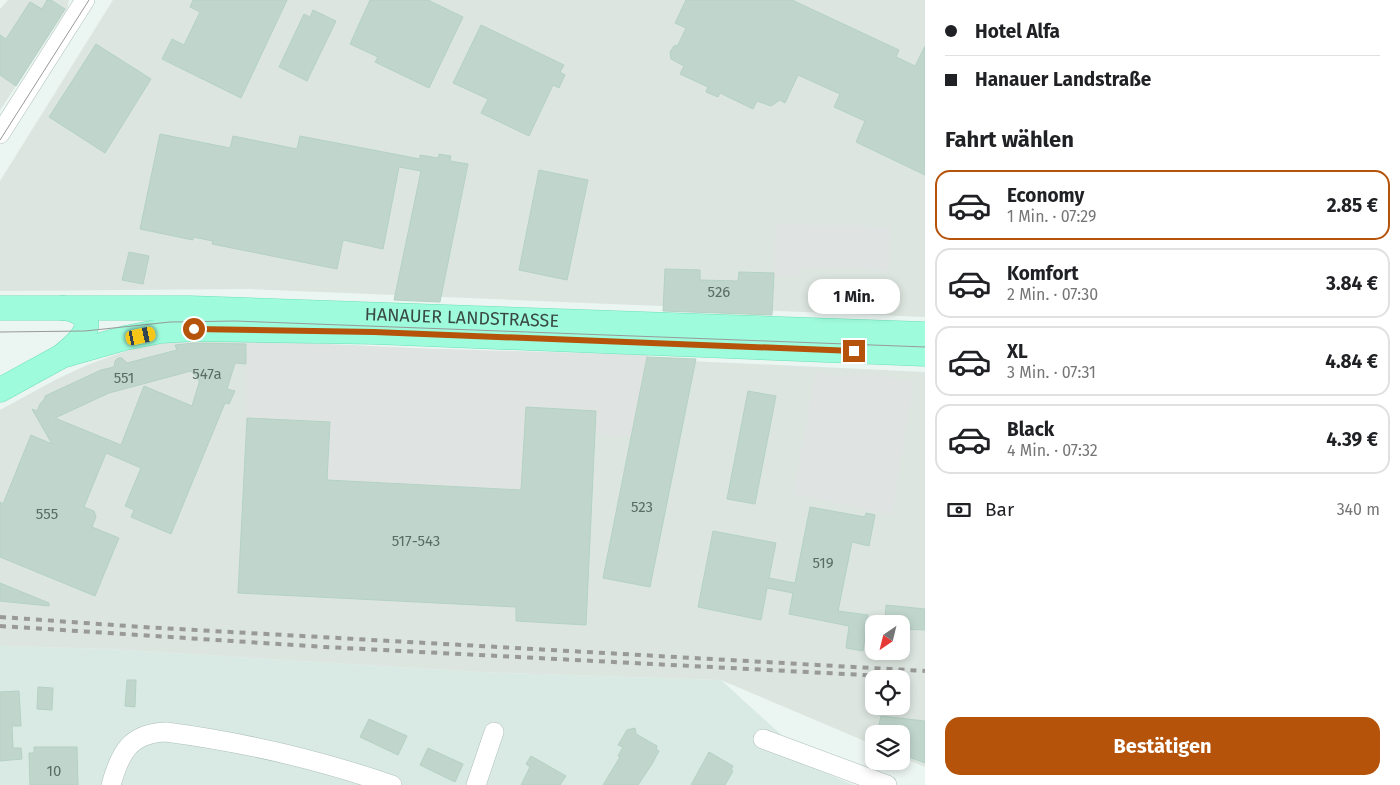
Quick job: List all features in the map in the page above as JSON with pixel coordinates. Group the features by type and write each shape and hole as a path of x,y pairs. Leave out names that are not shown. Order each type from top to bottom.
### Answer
{"main road":[{"name":"HANAUER LANDSTRASSE","path":"0,308 200,308 925,334"},
{"path":"62,308 80,312 84,316 86,328 80,340 62,356"},
{"name":"HANAUER LANDSTRASSE","path":"0,390 62,356 125,338 162,331 194,329 356,332 925,354"}],"street":[{"path":"0,134 85,0"},
{"path":"111,785 116,766 126,748 135,740 156,732 182,734 287,755 392,785"},
{"path":"476,785 494,732"},
{"path":"763,739 887,785"}],"shaded area":[{"path":"8,0 69,0 67,9 0,110 0,9"},
{"path":"113,0 925,0 925,317 250,289 0,291 0,181"},
{"path":"775,224 891,227 889,270 801,267 800,277 774,276"},
{"path":"200,338 925,372 925,767 910,761 910,725 865,725 865,741 721,680 480,672 111,649 0,646 0,410 87,365 137,347"},
{"path":"246,343 648,355 631,436 595,434 596,411 526,407 521,490 327,480 329,422 246,418"},
{"path":"816,372 841,376 865,373 914,382 892,515 793,494"},
{"path":"0,646 111,649 480,672 721,680 821,771 853,785 0,785"}],"building":[{"path":"47,0 51,0 65,9 16,86 0,75 0,35 6,39 30,2 42,9"},
{"path":"193,0 287,0 241,98 162,59 172,39 184,45 200,12 190,7"},
{"path":"370,0 428,0 463,17 429,88 375,62 378,57 350,44"},
{"path":"686,0 792,0 899,50 896,57 915,66 925,46 925,175 856,142 865,121 834,107 840,94 798,75 785,103 780,100 771,106 757,101 753,109 720,93 718,97 706,92 708,87 680,74 684,66 671,59 670,52 674,46 678,45 686,28 675,23"},
{"path":"313,10 336,21 307,81 279,67 304,14 310,17"},
{"path":"481,25 564,65 560,72 565,75 559,88 553,85 529,136 481,113 488,99 453,83"},
{"path":"96,44 151,79 105,153 49,117"},
{"path":"160,134 230,148 233,136 297,149 300,136 420,159 420,155 438,158 439,154 451,156 450,161 468,164 440,302 394,300 421,171 399,167 383,249 343,240 337,269 212,244 213,241 193,237 193,240 140,229"},
{"path":"539,170 588,180 567,280 519,270"},
{"path":"129,252 149,256 143,284 122,280"},
{"path":"665,269 700,270 700,280 738,281 739,272 774,273 772,315 663,311"},
{"path":"194,343 246,344 246,364 235,363 227,389 235,391 229,404 225,403 171,534 131,517 134,510 125,506 141,468 106,453 84,507 94,511 96,517 92,527 119,538 95,596 0,557 0,502 3,504 31,435 52,444 32,409 37,411 45,396 101,370 114,367 115,361 118,358 122,358 127,363 177,350 175,345","holes":["191,371 199,380 192,406 144,386 121,445 55,418 109,393"]},
{"path":"647,357 696,359 650,587 603,578"},
{"path":"748,391 776,396 755,504 727,499"},
{"path":"526,407 596,411 586,625 516,621 516,607 238,593 247,418 330,422 327,480 521,490"},
{"path":"810,507 865,517 866,513 875,515 869,546 852,542 838,611 868,615 865,615 863,651 846,648 849,626 789,614 793,593 767,588 761,620 698,607 713,531 776,543 769,578 795,583"},
{"path":"0,583 49,603 49,606 0,601"},
{"path":"886,605 925,609 925,630 910,629 910,615 885,615"},
{"path":"127,680 136,680 135,707 125,706"},
{"path":"38,687 53,688 52,710 37,709"},
{"path":"19,691 21,726 12,726 13,748 21,748 22,759 0,761 0,692"},
{"path":"881,716 925,721 925,763 910,757 910,725 879,725"},
{"path":"369,719 407,736 398,755 360,737"},
{"path":"635,728 636,734 657,746 656,749 659,751 652,764 638,785 603,785 620,757 618,756 623,747 618,745 627,730"},
{"path":"34,747 77,747 78,785 30,785 29,753 34,753"},
{"path":"428,748 463,764 455,782 420,765"},
{"path":"709,752 733,766 731,770 733,771 725,785 691,785"},
{"path":"531,756 566,776 560,785 521,785 530,767 526,764"}],"tram line":[{"path":"0,140 89,0"},
{"path":"0,332 85,331 170,322 235,321 925,347"}],"railway":[{"path":"0,617 142,627 925,671"},
{"path":"0,626 325,647 865,675"}],"route":[{"path":"194,329 374,332 854,351"}]}
